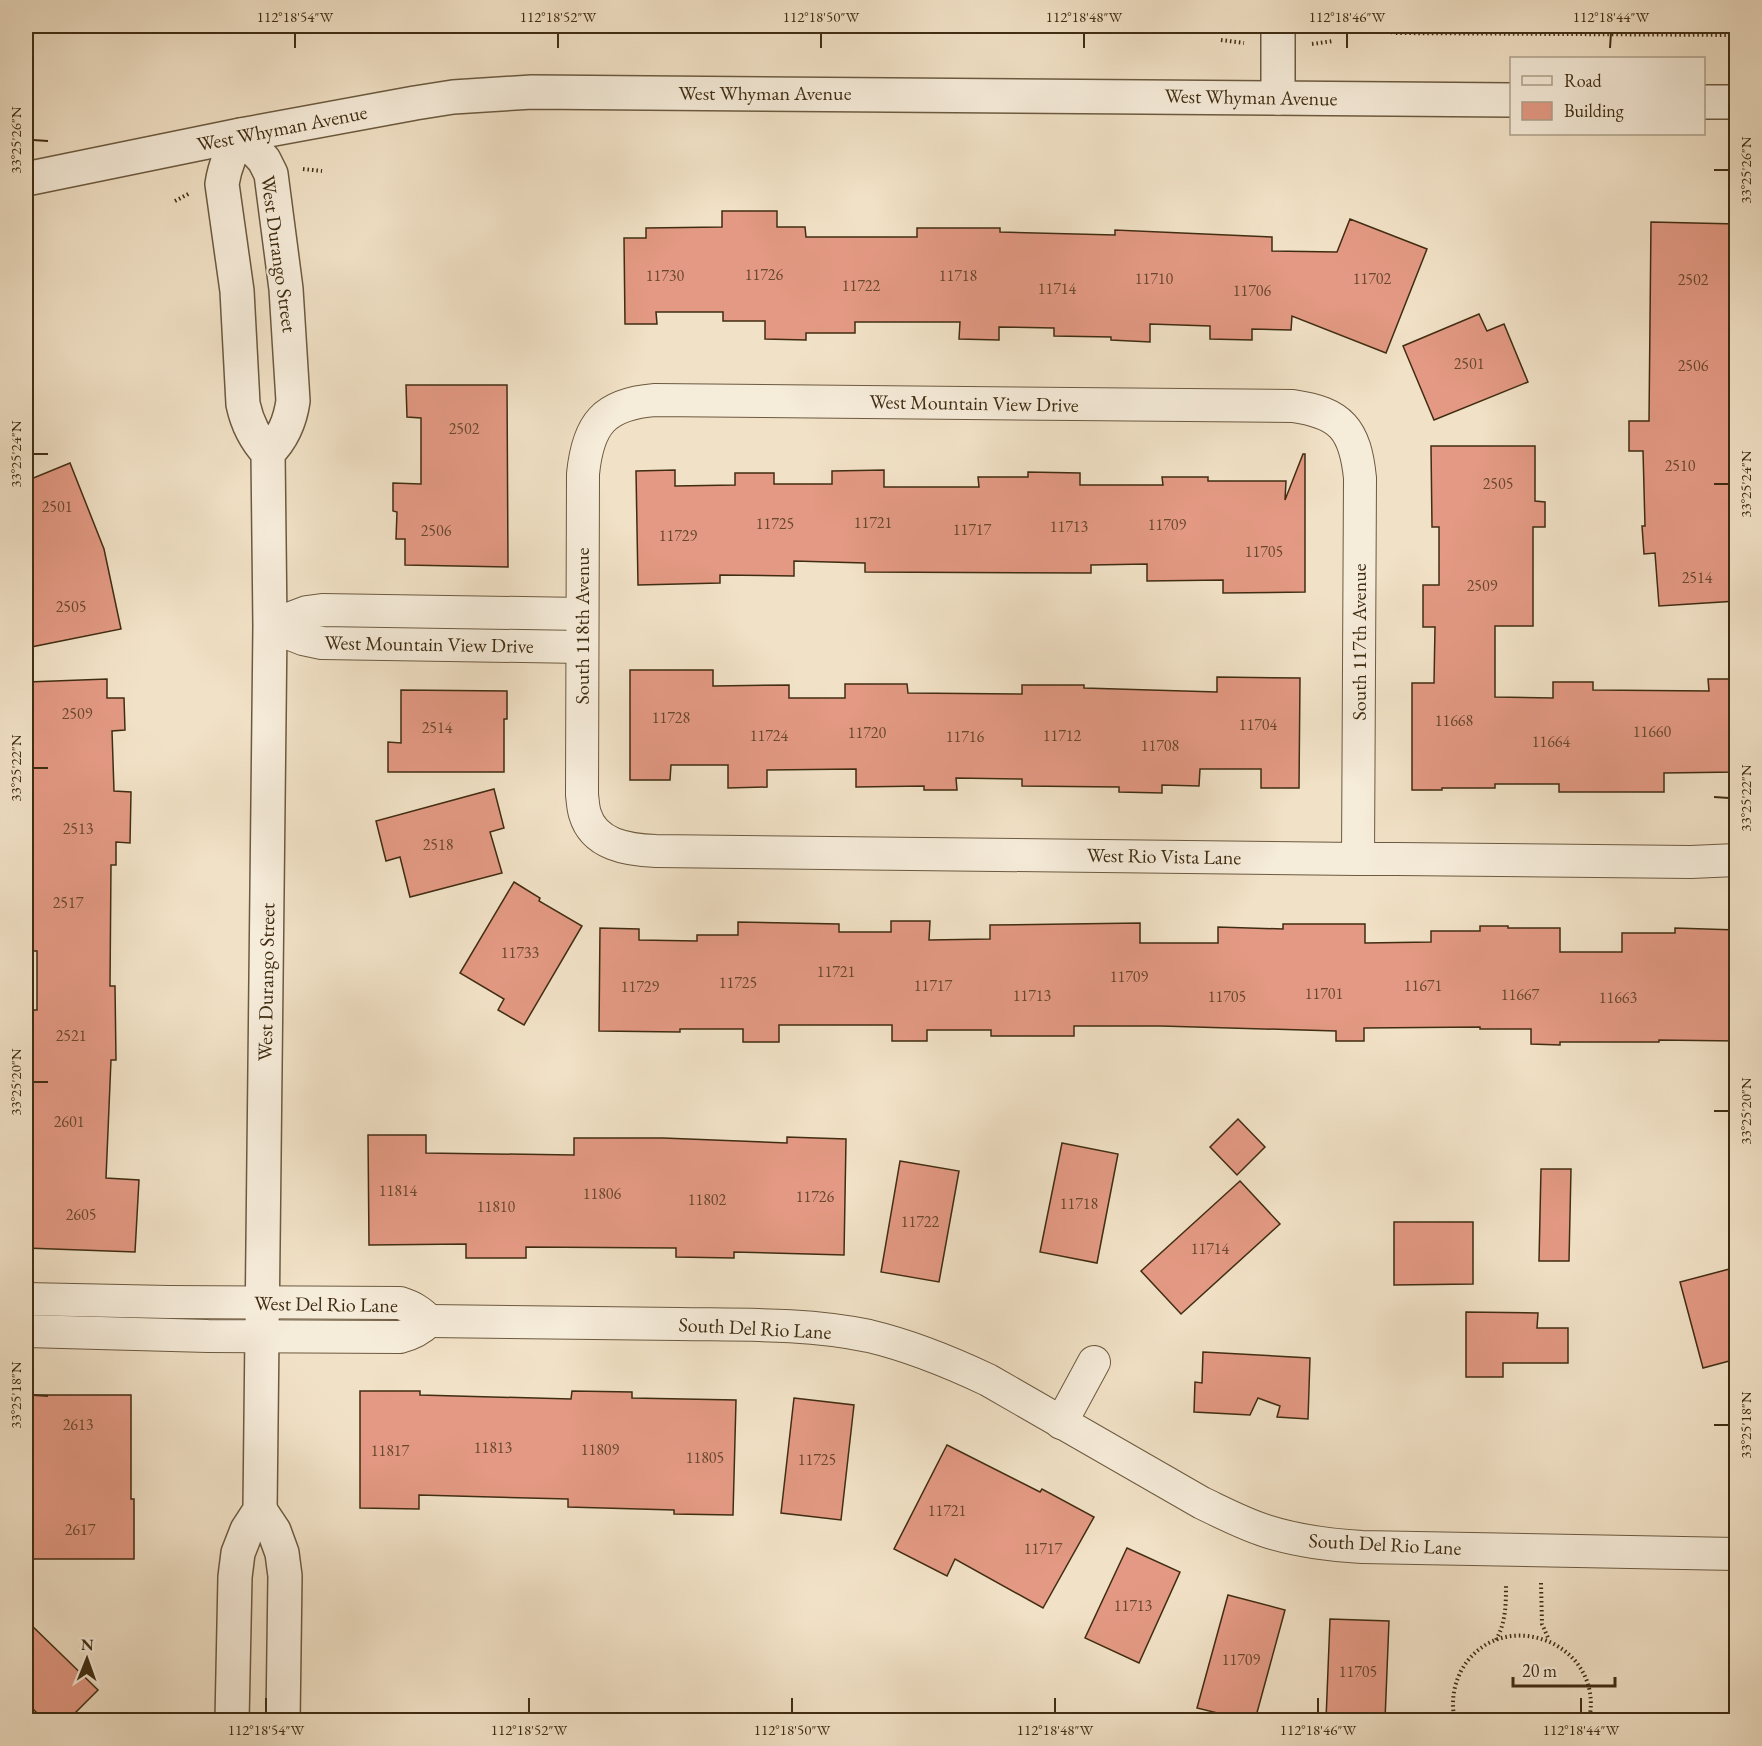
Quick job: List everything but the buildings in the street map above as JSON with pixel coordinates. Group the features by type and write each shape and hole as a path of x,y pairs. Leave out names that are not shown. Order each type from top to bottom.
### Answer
{"street":[{"path":"1278,26 1278,98"},
{"name":"West Whyman Avenue","path":"26,179 241,135 415,103 453,97 532,92 1510,100"},
{"path":"1705,102 1737,102"},
{"path":"241,135 228,160 222,184 237,291 243,404 252,432 268,453"},
{"name":"West Durango Street","path":"232,1720 238,1553 247,1530 260,1510 270,626 268,453 278,443 286,429 293,401 286,289 271,174 264,160 241,135"},
{"name":"West Mountain View Drive","path":"601,420 618,408 637,402 655,400 1293,406 1312,409 1331,416 1345,428"},
{"name":"South 118th Avenue","path":"595,834 585,816 582,795 583,474 585,454 591,435 601,420"},
{"name":"South 117th Avenue","path":"1345,428 1353,442 1360,478 1358,859"},
{"name":"West Mountain View Drive","path":"270,626 307,612 322,610 582,614"},
{"name":"West Mountain View Drive","path":"270,626 303,639 322,643 582,648"},
{"name":"West Rio Vista Lane","path":"595,834 613,844 635,850 656,851 1691,862 1737,860"},
{"name":"West Del Rio Lane","path":"26,1299 400,1303 422,1313 429,1321 411,1335 400,1337 26,1331"},
{"name":"South Del Rio Lane","path":"429,1321 778,1325 870,1336 927,1353 988,1380 1230,1517 1264,1531 1299,1540 1362,1547 1737,1554"},
{"path":"1061,1423 1094,1362"},
{"path":"260,1510 274,1530 282,1553 285,1576 283,1720"}],"path":[{"path":"1385,26 1393,33 1737,35"},
{"path":"1496,1641 1505,1615 1506,1581"},
{"path":"1540,1582 1542,1624 1549,1641"},
{"path":"1455,1720 1453,1697 1464,1666 1473,1655 1496,1641 1522,1635 1549,1641 1571,1656 1580,1666 1590,1691 1592,1705 1589,1720"}]}
